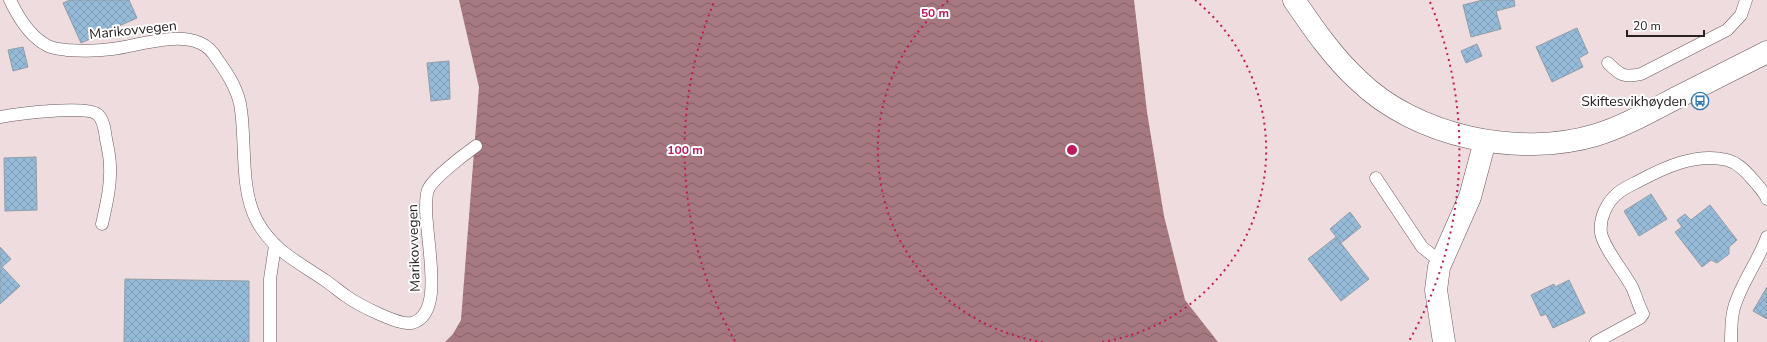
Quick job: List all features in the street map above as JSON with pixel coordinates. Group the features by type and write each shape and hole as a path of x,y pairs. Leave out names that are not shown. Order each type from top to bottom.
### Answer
{"main road":[{"path":"1294,0 1318,35 1358,81 1386,102 1417,119 1449,132 1485,141 1526,144 1561,142 1595,135 1628,123 1767,52"},
{"path":"1444,342 1436,290 1439,267 1470,196 1485,141"}],"lane":[{"path":"1608,63 1620,74 1631,76 1641,74 1727,30 1741,15 1746,0"},
{"name":"Marikovvegen","path":"12,1 20,19 37,39 48,47 78,51 112,49 182,39 199,42 210,50 235,88 241,109 242,137 248,193 256,221 275,246 284,255 328,282 358,305 403,324 416,321 424,314 430,304 432,266 426,229 428,189 454,164 476,146"},
{"path":"0,117 67,110 86,110 97,114 102,120 105,131 110,167 108,196 102,224"},
{"path":"1596,342 1640,318 1643,314 1632,288 1607,247 1601,234 1604,212 1619,192 1658,171 1690,161 1711,158 1734,162 1746,171 1767,199"},
{"path":"1376,178 1422,247 1441,262"},
{"path":"1731,342 1733,310 1738,295 1767,237"},
{"path":"270,342 270,279 275,246"}],"water":[{"path":"459,0 1134,0 1147,112 1164,216 1185,300 1218,342 445,342 453,334 461,320 479,87"}],"building":[{"path":"70,0 129,0 137,18 81,43 63,3"},
{"path":"1483,0 1514,0 1515,6 1496,11 1501,29 1471,37 1463,5"},
{"path":"1577,28 1588,53 1579,58 1583,67 1552,82 1536,47"},
{"path":"1477,44 1482,56 1466,63 1461,51"},
{"path":"23,47 28,67 13,71 8,50"},
{"path":"449,61 450,99 431,101 427,63"},
{"path":"36,157 37,210 5,211 4,158"},
{"path":"1651,194 1667,219 1639,236 1624,211"},
{"path":"1710,205 1737,240 1729,247 1729,254 1717,263 1711,260 1702,267 1675,232 1682,227 1677,220 1685,214 1691,220"},
{"path":"1350,212 1361,227 1341,243 1330,229"},
{"path":"1336,237 1369,279 1341,301 1308,259"},
{"path":"0,247 11,259 2,267 20,286 0,304"},
{"path":"125,279 249,281 249,342 124,342"},
{"path":"1569,280 1585,313 1553,328 1546,314 1541,316 1531,295 1554,284 1555,287"},
{"path":"1767,287 1767,319 1753,311"}],"place":[{"name":"Skiftesvikhøyden","path":"1700,101"}]}
